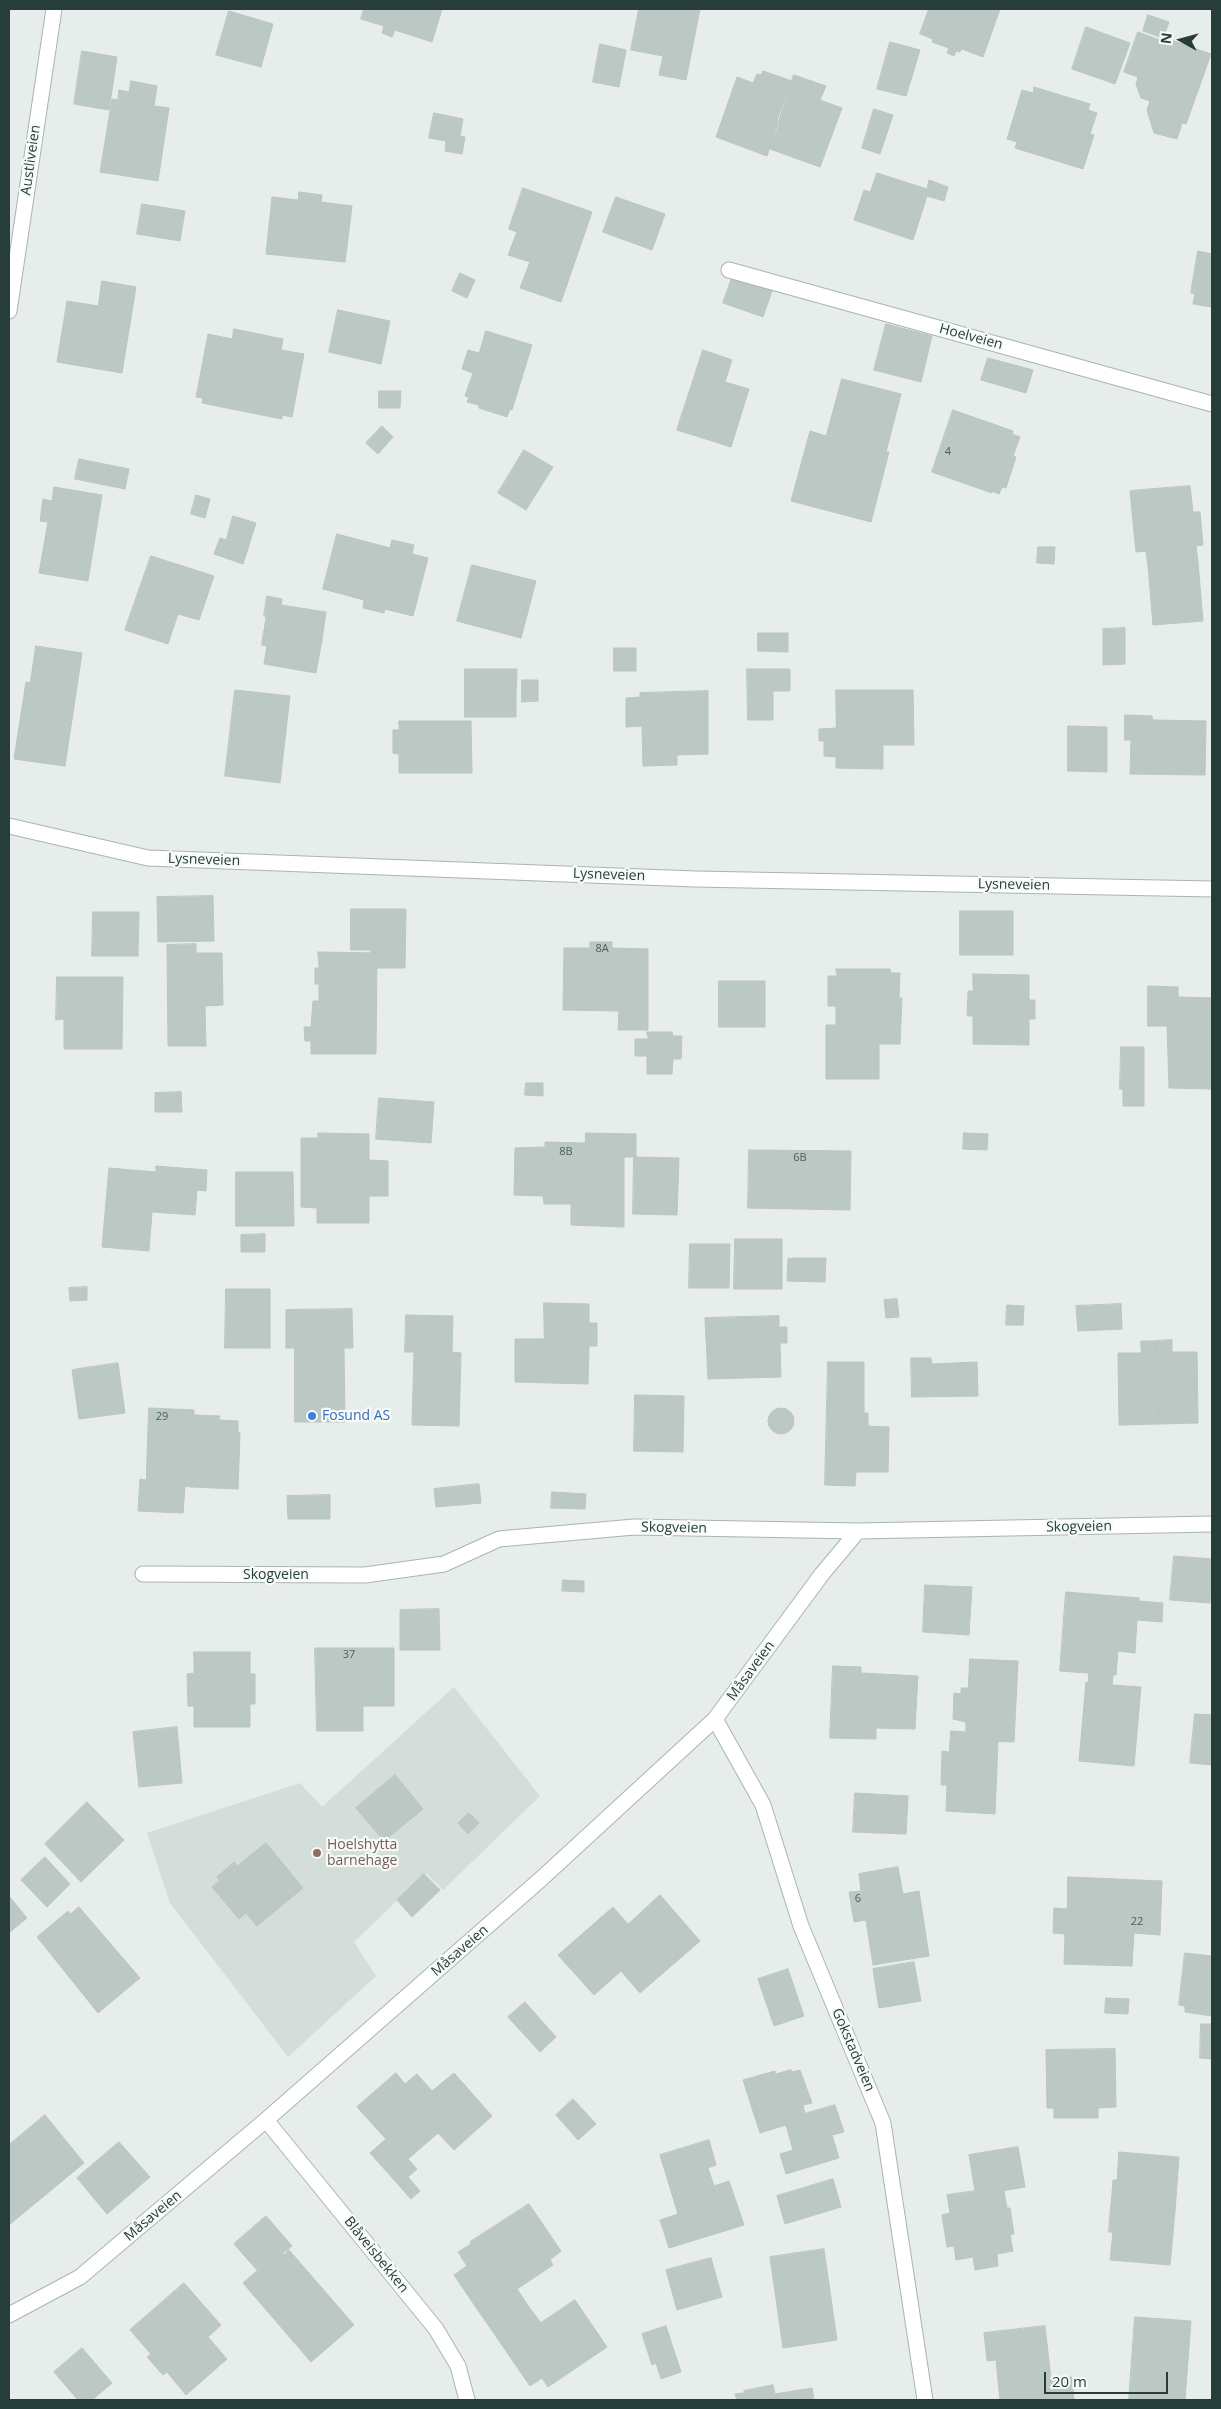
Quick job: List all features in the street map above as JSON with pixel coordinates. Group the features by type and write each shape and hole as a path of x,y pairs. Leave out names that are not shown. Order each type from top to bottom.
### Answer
{"street":[{"name":"Austliveien","path":"9,311 54,9"},
{"name":"Hoelveien","path":"729,270 1212,404"},
{"name":"Lysneveien","path":"9,826 148,858 695,879 1212,889"},
{"name":"Skogveien","path":"143,1574 365,1575 444,1564 499,1538 634,1527 858,1531 1212,1524"},
{"name":"Måsaveien","path":"9,2315 80,2277 266,2120 541,1879 715,1719 822,1574 858,1531"},
{"name":"Gokstadveien","path":"715,1719 763,1805 801,1926 883,2123 925,2400"},
{"name":"Blåveisbekken","path":"266,2120 436,2329 458,2366 467,2400"}],"shaded area":[{"name":"Hoelshytta barnehage","path":"454,1687 540,1796 443,1890 426,1873 354,1942 376,1976 288,2057 170,1903 147,1833 300,1783 322,1807"}],"building":[{"path":"364,9 442,9 432,42 395,30 392,37 382,33 384,26 361,19"},
{"path":"639,9 700,9 686,80 659,75 663,56 631,50"},
{"path":"929,9 1000,9 983,57 962,49 960,52 956,51 954,56 947,53 949,48 932,42 933,39 920,34"},
{"path":"229,11 273,24 261,67 216,55"},
{"path":"1148,15 1169,22 1163,38 1143,31"},
{"path":"1086,27 1130,43 1115,84 1072,69"},
{"path":"1138,32 1170,44 1171,40 1211,54 1186,124 1182,123 1177,139 1154,133 1147,110 1150,101 1141,98 1136,84 1138,77 1124,72"},
{"path":"890,42 920,50 906,96 877,89"},
{"path":"600,44 626,50 619,87 593,82"},
{"path":"82,51 117,57 109,110 74,104"},
{"path":"763,71 792,81 767,156 716,137 737,77 753,83 757,74 761,75"},
{"path":"794,75 826,86 820,100 842,108 820,167 770,149 780,122 777,121"},
{"path":"131,81 157,86 154,106 169,108 158,181 100,172 112,99 118,100 119,90 129,92"},
{"path":"1034,87 1090,104 1088,110 1097,113 1090,134 1094,135 1083,169 1015,148 1017,142 1007,139 1022,90 1033,93"},
{"path":"874,109 893,115 880,154 862,148"},
{"path":"434,113 463,119 460,136 465,137 462,154 445,151 446,141 429,138"},
{"path":"877,173 927,189 929,180 948,187 944,201 927,196 913,240 854,220 864,190 870,192"},
{"path":"523,188 592,212 561,302 520,288 530,262 508,255 517,232 509,229"},
{"path":"299,192 322,195 321,202 352,206 345,262 266,254 272,197 298,200"},
{"path":"616,197 665,214 652,250 603,232"},
{"path":"142,204 185,211 180,241 137,234"},
{"path":"1198,251 1212,254 1212,307 1193,304 1195,294 1191,293"},
{"path":"460,273 475,280 467,298 452,291"},
{"path":"733,275 773,288 763,317 723,303"},
{"path":"102,281 136,287 122,373 57,362 67,301 98,306"},
{"path":"338,310 390,321 381,364 329,352"},
{"path":"886,324 932,336 921,382 874,370"},
{"path":"234,329 283,339 281,350 304,354 292,417 282,415 282,419 202,403 203,398 196,397 208,334 232,339"},
{"path":"486,331 532,345 512,410 510,409 507,417 467,402 469,397 465,396 473,373 462,369 468,350 479,353"},
{"path":"703,350 732,360 725,382 749,389 731,447 677,430"},
{"path":"988,358 1033,370 1026,393 981,380"},
{"path":"842,379 901,394 886,452 889,452 871,522 791,501 810,431 826,436"},
{"path":"379,391 401,391 400,408 379,408"},
{"path":"953,410 1013,431 1012,434 1020,437 1013,456 1016,457 1006,488 1002,487 999,494 932,472"},
{"path":"382,426 393,437 378,454 366,443"},
{"path":"524,450 553,467 526,510 498,493"},
{"path":"79,459 129,469 125,489 75,479"},
{"path":"1190,486 1193,512 1200,512 1203,545 1196,546 1198,562 1148,566 1146,551 1136,552 1130,491"},
{"path":"54,487 102,495 88,581 39,573 48,522 40,521 43,499 52,501"},
{"path":"196,495 210,499 205,518 191,514"},
{"path":"233,516 256,523 243,564 214,554 220,538 226,540"},
{"path":"337,534 390,548 392,540 414,545 412,554 428,558 413,616 385,609 384,613 363,608 364,600 323,589"},
{"path":"1038,547 1055,547 1054,564 1037,563"},
{"path":"151,556 214,576 199,620 178,614 168,644 125,630"},
{"path":"1198,562 1203,621 1153,625 1148,566"},
{"path":"472,565 536,581 521,638 457,621"},
{"path":"267,596 282,599 281,605 326,612 322,640 264,631 266,617 278,618 264,616"},
{"path":"1125,628 1125,664 1103,665 1103,629"},
{"path":"264,631 322,640 316,673 264,664 267,646 262,645"},
{"path":"758,633 788,633 788,652 758,651"},
{"path":"36,646 82,653 65,766 14,759 26,682 30,683"},
{"path":"614,648 636,648 636,671 614,671"},
{"path":"465,669 517,669 516,693 465,693"},
{"path":"747,669 790,669 790,691 773,691 773,720 748,720"},
{"path":"522,680 538,680 538,701 522,702"},
{"path":"235,690 290,696 280,783 225,776"},
{"path":"836,690 913,690 914,745 883,745 883,769 836,768 836,757 824,756 824,741 819,741 819,729 836,728"},
{"path":"708,691 708,754 677,755 677,765 643,766 642,726 626,727 626,698 640,697 640,693"},
{"path":"465,693 516,693 516,717 465,717"},
{"path":"1125,715 1152,716 1153,720 1206,721 1205,775 1130,774 1131,740 1125,740"},
{"path":"399,721 471,721 472,773 399,773 399,754 393,753 393,730 399,730"},
{"path":"1068,726 1107,727 1107,772 1068,771"},
{"path":"213,896 214,941 158,942 157,897"},
{"path":"351,909 406,909 405,968 376,968 377,953 371,953 371,950 351,950"},
{"path":"960,911 1013,911 1013,955 960,955"},
{"path":"93,912 139,912 138,956 92,956"},
{"path":"590,942 612,942 612,948 648,949 648,1030 618,1030 619,1011 563,1010 564,948 590,948"},
{"path":"196,944 196,953 222,953 223,1005 205,1006 206,1046 168,1046 167,945"},
{"path":"318,952 377,953 376,1054 311,1054 311,1041 305,1041 304,1027 311,1027 313,1001 319,1001 319,984 315,984 315,968 319,968"},
{"path":"836,969 890,969 891,973 900,973 899,998 902,998 900,1044 879,1044 879,1079 826,1079 826,1025 836,1025 836,1006 828,1006 828,976 837,976"},
{"path":"973,974 1029,975 1029,1000 1035,1000 1035,1019 1029,1019 1029,1045 973,1044 973,1016 967,1016 968,991 973,991"},
{"path":"57,977 123,977 122,1049 64,1049 64,1019 56,1020"},
{"path":"719,981 765,981 765,1027 719,1027"},
{"path":"1148,986 1178,987 1178,997 1212,998 1212,1089 1169,1088 1167,1026 1148,1026"},
{"path":"647,1032 672,1032 673,1036 682,1036 681,1059 673,1059 672,1074 647,1074 647,1056 635,1056 635,1039 648,1039"},
{"path":"1121,1047 1144,1047 1144,1106 1123,1106 1123,1089 1120,1089"},
{"path":"526,1083 543,1083 543,1096 525,1095"},
{"path":"181,1092 182,1112 155,1112 155,1093"},
{"path":"379,1098 434,1102 431,1143 376,1139"},
{"path":"318,1133 369,1134 369,1160 388,1161 388,1196 369,1196 369,1223 317,1223 317,1208 301,1207 301,1138 318,1138"},
{"path":"586,1133 636,1134 636,1157 624,1157 624,1227 571,1225 571,1204 544,1204 543,1196 514,1195 515,1148 545,1147 545,1142 585,1143"},
{"path":"964,1133 988,1134 987,1150 963,1149"},
{"path":"749,1150 851,1151 850,1210 748,1208"},
{"path":"634,1157 679,1158 677,1215 633,1214"},
{"path":"156,1166 207,1170 206,1191 197,1190 195,1215 152,1212 149,1251 102,1247 109,1168 156,1172"},
{"path":"236,1172 265,1172 265,1226 236,1226"},
{"path":"265,1172 293,1172 294,1226 265,1226"},
{"path":"265,1234 265,1252 241,1252 241,1235"},
{"path":"735,1239 782,1239 782,1289 734,1289"},
{"path":"690,1244 730,1244 729,1288 689,1288"},
{"path":"826,1258 825,1282 787,1281 788,1259"},
{"path":"87,1287 87,1300 70,1301 69,1288"},
{"path":"226,1289 270,1289 270,1348 225,1348"},
{"path":"897,1299 899,1317 886,1318 884,1300"},
{"path":"544,1303 589,1304 589,1323 597,1323 597,1346 589,1346 588,1384 515,1382 515,1339 544,1339"},
{"path":"1121,1304 1122,1329 1078,1331 1076,1306"},
{"path":"1007,1305 1024,1306 1023,1325 1006,1325"},
{"path":"352,1309 353,1348 286,1348 286,1310"},
{"path":"406,1315 453,1316 452,1352 461,1353 459,1426 412,1425 414,1352 405,1352"},
{"path":"779,1316 779,1327 787,1327 787,1343 780,1343 781,1377 708,1379 705,1318"},
{"path":"1172,1340 1172,1352 1197,1352 1198,1423 1159,1424 1156,1341"},
{"path":"1141,1341 1156,1341 1159,1424 1119,1425 1118,1353 1141,1353"},
{"path":"295,1348 344,1348 345,1422 295,1422"},
{"path":"911,1358 931,1358 932,1364 977,1362 978,1396 912,1397"},
{"path":"828,1362 864,1362 864,1413 868,1413 868,1426 889,1427 888,1472 856,1472 855,1486 825,1485"},
{"path":"118,1363 125,1413 79,1419 72,1370"},
{"path":"635,1395 684,1396 683,1452 634,1451"},
{"path":"149,1408 194,1410 191,1487 185,1486 183,1513 138,1511 140,1479 146,1480"},
{"path":"781,1408 790,1412 794,1421 790,1430 781,1434 772,1430 768,1421 772,1412"},
{"path":"194,1415 220,1416 219,1420 238,1421 238,1433 240,1433 238,1489 191,1487"},
{"path":"479,1484 481,1503 436,1507 434,1489"},
{"path":"552,1492 586,1494 585,1509 551,1508"},
{"path":"330,1495 330,1519 288,1519 287,1496"},
{"path":"1174,1556 1212,1559 1210,1603 1170,1600"},
{"path":"563,1580 584,1581 584,1592 562,1591"},
{"path":"925,1585 972,1587 969,1635 923,1632"},
{"path":"1066,1592 1139,1598 1139,1601 1163,1603 1162,1622 1137,1620 1135,1653 1118,1651 1116,1675 1060,1671"},
{"path":"439,1609 440,1650 400,1650 400,1610"},
{"path":"315,1648 394,1648 394,1706 363,1706 363,1731 317,1731"},
{"path":"194,1652 250,1652 250,1674 255,1674 255,1704 250,1704 250,1727 194,1727 194,1706 188,1706 187,1674 194,1673"},
{"path":"970,1659 1018,1661 1014,1742 983,1741 983,1733 966,1732 966,1722 953,1719 954,1693 961,1694 961,1688 968,1688"},
{"path":"833,1666 861,1667 861,1673 918,1676 915,1729 876,1728 876,1739 830,1738"},
{"path":"1089,1673 1113,1675 1112,1685 1141,1687 1134,1766 1079,1761 1086,1682 1088,1683"},
{"path":"1195,1714 1212,1715 1212,1765 1190,1763"},
{"path":"177,1727 182,1783 139,1787 133,1732"},
{"path":"951,1731 983,1733 983,1741 998,1741 995,1814 946,1811 947,1785 941,1785 942,1751 949,1752"},
{"path":"395,1775 423,1809 384,1841 356,1808"},
{"path":"855,1793 908,1796 906,1834 853,1832"},
{"path":"87,1802 124,1840 81,1882 45,1844"},
{"path":"469,1813 479,1823 468,1834 458,1823"},
{"path":"266,1843 303,1888 257,1926 246,1913 239,1919 212,1887 220,1881 217,1877 234,1862 237,1866"},
{"path":"45,1857 70,1884 47,1907 21,1880"},
{"path":"898,1867 903,1894 919,1891 929,1956 873,1965 866,1920 854,1922 849,1892 861,1891 859,1874"},
{"path":"424,1874 440,1890 412,1917 397,1900"},
{"path":"1068,1877 1162,1881 1160,1935 1134,1933 1132,1966 1064,1964 1065,1934 1053,1933 1054,1908 1067,1909"},
{"path":"660,1895 700,1941 640,1993 621,1971 594,1995 558,1955 613,1907 628,1924"},
{"path":"9,1896 27,1918 9,1933"},
{"path":"79,1907 140,1978 98,2013 37,1937 68,1911 70,1914"},
{"path":"1185,1953 1212,1956 1212,2016 1185,2012 1185,2006 1179,2005"},
{"path":"914,1962 921,2001 879,2008 873,1969"},
{"path":"788,1969 804,2016 774,2026 758,1979"},
{"path":"1106,1998 1129,1999 1128,2014 1105,2013"},
{"path":"525,2002 556,2037 540,2052 508,2017"},
{"path":"1201,2024 1212,2024 1212,2059 1200,2058"},
{"path":"1115,2049 1116,2107 1098,2108 1098,2118 1054,2118 1054,2108 1047,2108 1046,2050"},
{"path":"791,2070 792,2072 800,2070 812,2103 803,2105 805,2114 787,2119 786,2125 760,2133 743,2080 775,2071 775,2074"},
{"path":"396,2073 405,2084 417,2074 432,2091 454,2073 492,2116 454,2150 438,2133 408,2159 417,2169 408,2177 420,2191 411,2199 370,2153 386,2139 357,2107"},
{"path":"573,2099 596,2124 578,2140 556,2115"},
{"path":"835,2105 844,2132 832,2135 839,2158 786,2174 780,2154 793,2150 786,2125 787,2119"},
{"path":"45,2115 84,2163 9,2225 9,2145"},
{"path":"709,2140 716,2165 708,2168 714,2186 729,2181 744,2225 669,2248 660,2220 678,2214 660,2155"},
{"path":"119,2142 150,2177 107,2214 77,2178"},
{"path":"1018,2147 1025,2187 990,2193 990,2189 975,2191 969,2155"},
{"path":"1119,2152 1179,2157 1175,2211 1111,2206 1113,2180 1117,2180"},
{"path":"833,2179 841,2207 785,2224 777,2196"},
{"path":"990,2189 990,2193 1004,2191 1007,2208 1010,2208 1014,2234 1010,2235 1013,2251 997,2254 998,2266 975,2270 973,2257 956,2260 954,2246 947,2247 942,2215 950,2213 947,2195"},
{"path":"529,2204 561,2251 550,2260 553,2265 511,2293 507,2288 477,2309 454,2275 467,2266 458,2252 471,2244 470,2242"},
{"path":"1111,2206 1175,2211 1170,2265 1110,2260 1113,2232 1109,2232"},
{"path":"266,2216 292,2246 282,2254 280,2251 257,2270 234,2244"},
{"path":"824,2249 837,2340 783,2348 770,2257"},
{"path":"289,2250 354,2325 311,2362 243,2283 280,2251 284,2255"},
{"path":"711,2258 722,2297 677,2310 666,2270"},
{"path":"184,2283 221,2325 208,2337 227,2359 186,2395 167,2372 163,2375 147,2357 151,2354 130,2330"},
{"path":"507,2288 511,2293 517,2289 529,2307 493,2332 477,2309"},
{"path":"575,2300 607,2347 548,2387 542,2378 530,2386 504,2348"},
{"path":"529,2307 541,2323 504,2348 493,2332"},
{"path":"1135,2317 1191,2321 1185,2400 1129,2400"},
{"path":"666,2326 681,2372 661,2379 656,2363 652,2365 642,2334"},
{"path":"1045,2326 1051,2379 1072,2377 1074,2400 1000,2400 996,2360 987,2361 984,2333"},
{"path":"82,2348 112,2383 92,2400 78,2400 54,2372"},
{"path":"773,2385 775,2394 812,2388 814,2400 737,2400 735,2394"}],"place":[{"name":"Fosund AS","path":"312,1416"},
{"name":"Hoelshytta barnehage","path":"317,1853"}]}
